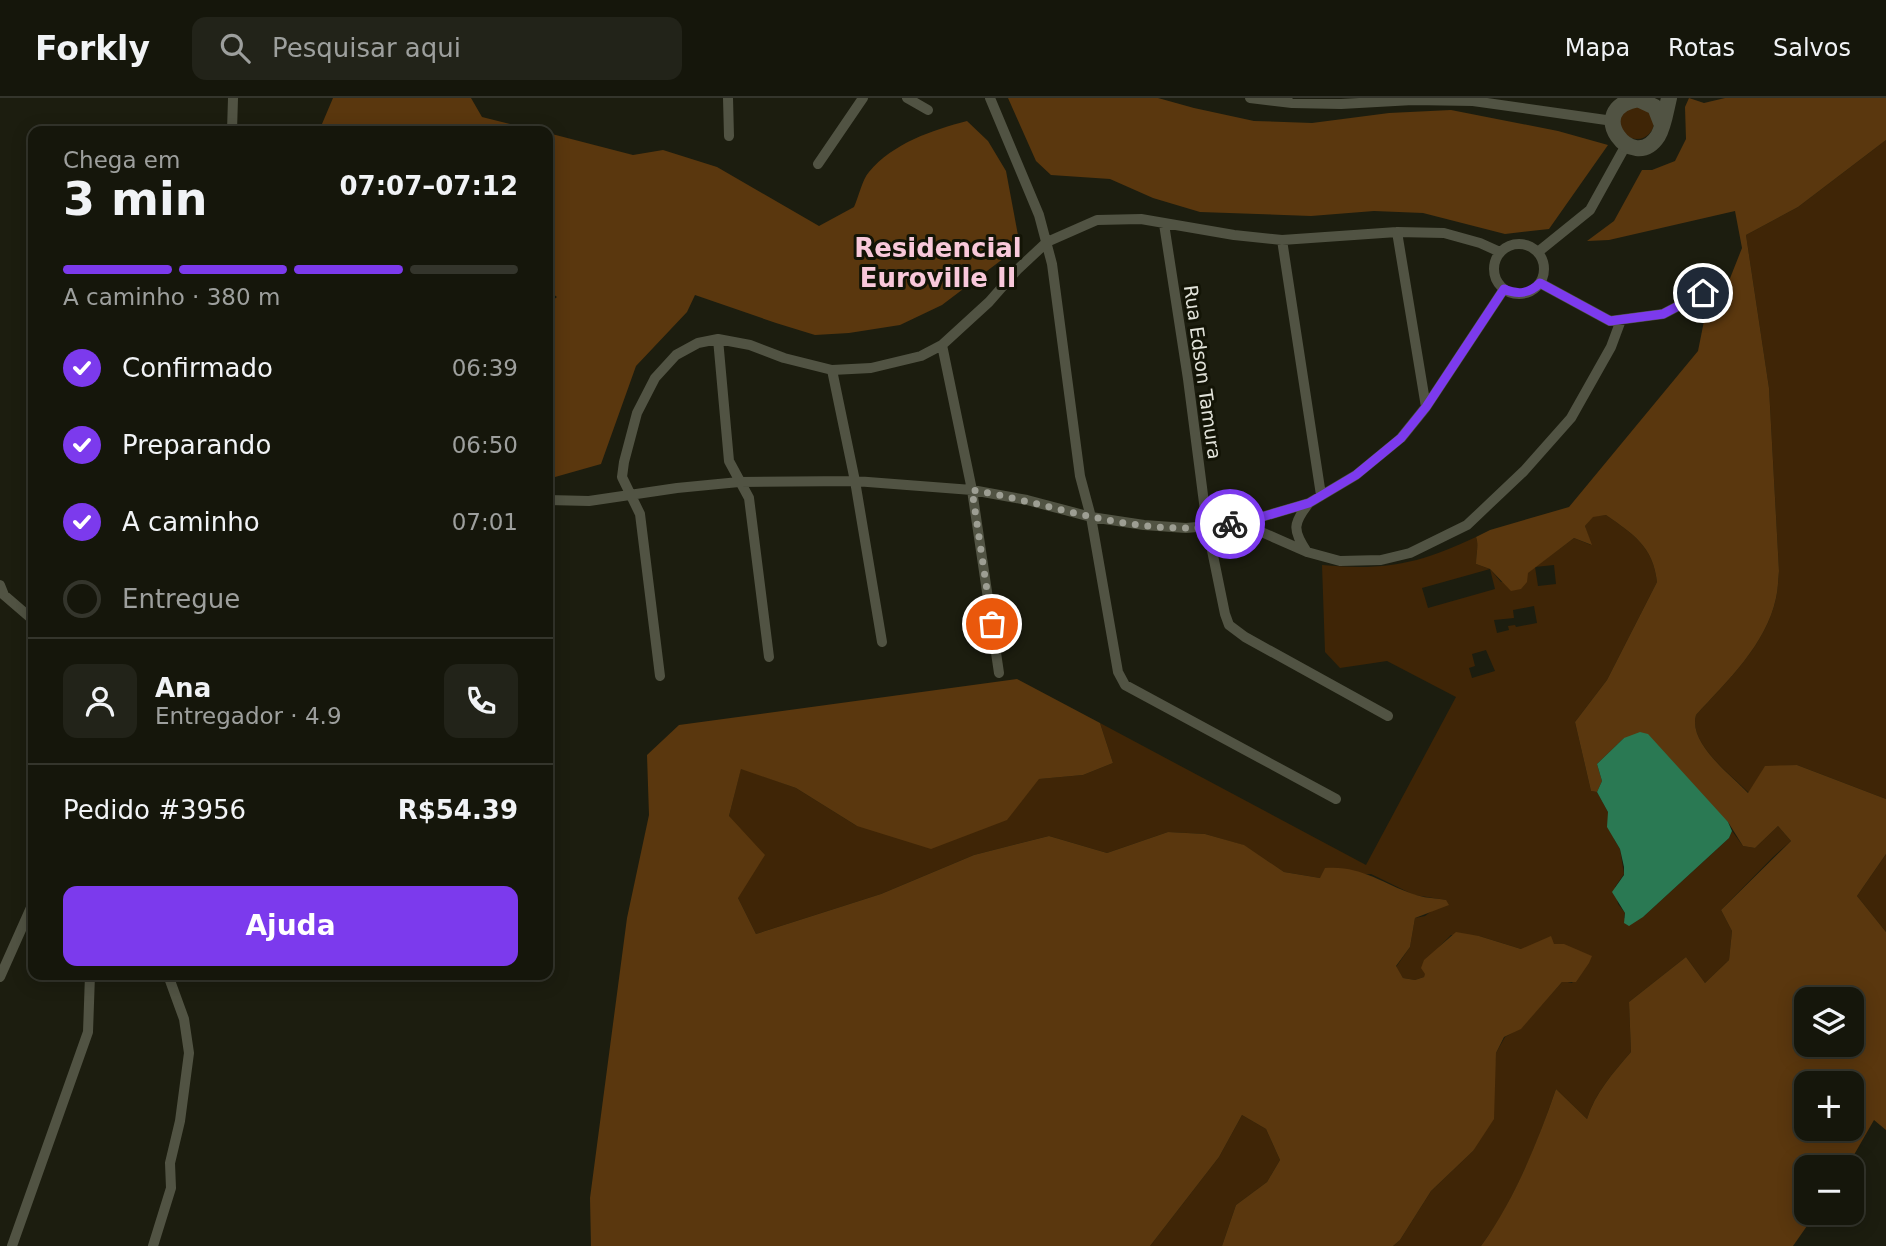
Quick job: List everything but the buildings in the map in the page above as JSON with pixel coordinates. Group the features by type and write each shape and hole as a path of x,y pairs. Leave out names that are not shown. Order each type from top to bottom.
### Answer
{"street":[{"path":"232,126 233,98"},
{"path":"728,98 729,136"},
{"path":"818,164 863,98"},
{"path":"906,98 928,110"},
{"path":"990,98 1039,215 1052,264 1080,477 1091,517 1118,672 1125,685 1336,799"},
{"path":"1250,98 1292,103 1473,101 1618,109 1629,100 1652,100 1662,125 1660,133 1642,147 1626,145 1616,135 1618,109"},
{"path":"1538,252 1590,210 1626,145"},
{"path":"660,676 640,514 622,477 636,413 655,378 676,355 698,343 718,339 750,345 784,358 832,370 872,368 921,356 942,345 989,302 1047,242 1097,220 1141,219 1282,240 1397,232 1444,233 1500,252"},
{"name":"Rua Edson Tamura","path":"1164,224 1207,526 1225,614 1230,625 1245,637 1388,716"},
{"path":"1397,232 1426,407"},
{"path":"1282,240 1321,495"},
{"path":"1515,244 1523,244 1538,252 1544,264 1540,283 1528,292 1512,293 1504,289 1495,276 1494,268 1500,252 1515,244"},
{"path":"1540,283 1610,321 1663,314 1703,293"},
{"path":"553,500 589,501 739,482 855,481 972,490 1027,500 1091,517 1155,526 1186,528 1241,523 1309,503 1356,475 1401,438 1426,407 1504,289"},
{"path":"1241,523 1307,552 1340,561 1381,560 1410,553 1466,525 1524,471 1571,418 1611,347 1621,320"},
{"path":"718,339 729,461 749,498 769,657"},
{"path":"942,345 972,490 999,673"},
{"path":"832,370 855,481 882,642"},
{"path":"1307,552 1297,537 1297,519 1309,503"},
{"path":"1,592 28,616"},
{"path":"0,977 28,914"},
{"path":"12,1246 88,1032 90,980"},
{"path":"153,1246 171,1188 170,1163 180,1121 189,1053 184,1019 170,980"}],"shaded area":[{"path":"333,98 471,98 482,117 519,126 321,126"},
{"path":"1008,98 1158,98 1254,121 1312,123 1389,113 1451,110 1558,131 1608,145 1549,229 1505,234 1423,213 1374,211 1311,216 1200,212 1153,198 1110,179 1051,175 1036,161"},
{"path":"1689,98 1704,103 1725,98 1886,98 1886,140 1798,207 1746,235 1769,388 1778,588 1764,631 1744,661 1696,715 1695,726 1704,747 1748,793 1765,766 1797,765 1886,799 1886,854 1857,896 1886,932 1886,1130 1874,1120 1864,1137 1864,1071 1794,1071 1794,1141 1862,1141 1854,1155 1794,1155 1794,1225 1808,1225 1793,1246 1481,1246 1504,1210 1524,1170 1556,1089 1587,1119 1600,1092 1631,1052 1629,1002 1686,957 1705,983 1729,960 1732,931 1721,910 1791,841 1778,826 1755,848 1743,846 1728,822 1624,738 1597,764 1602,781 1597,792 1591,791 1575,722 1607,680 1657,582 1651,559 1633,535 1606,515 1593,517 1585,526 1592,545 1574,538 1528,573 1527,582 1521,589 1511,591 1490,569 1476,564 1476,537 1490,530 1569,507 1698,351 1705,316 1723,296 1742,248 1735,211 1609,240 1587,241 1614,221 1642,170 1652,170 1675,161 1686,139 1685,107"},
{"path":"1637,105 1649,110 1654,122 1649,134 1637,139 1625,134 1620,122 1625,110"},
{"path":"967,121 988,141 1006,171 1020,246 942,305 900,325 849,333 815,335 695,295 687,312 636,366 601,464 553,478 553,300 557,297 553,294 553,134 633,155 663,150 717,167 819,226 854,207 867,175 890,153 927,133"},
{"path":"1886,140 1886,799 1797,765 1765,767 1749,793 1712,757 1704,747 1695,726 1696,715 1744,661 1764,631 1778,588 1769,388 1746,235 1798,207"},
{"path":"1606,515 1625,528 1646,550 1657,582 1607,680 1575,722 1591,791 1597,792 1608,812 1614,839 1620,849 1624,874 1615,887 1618,904 1625,913 1624,918 1643,917 1729,838 1732,831 1743,846 1755,848 1778,826 1791,841 1721,910 1732,931 1729,960 1705,983 1686,957 1629,1002 1631,1052 1600,1092 1587,1119 1556,1089 1514,1191 1481,1246 1393,1246 1400,1240 1431,1191 1473,1151 1494,1073 1496,1053 1505,1037 1521,1028 1563,981 1572,983 1591,956 1579,951 1521,949 1479,936 1451,935 1439,947 1424,977 1415,980 1403,978 1396,967 1410,947 1415,918 1425,916 1446,900 1414,895 1371,874 1320,878 1284,872 1243,845 1205,834 1168,832 1107,853 1049,836 974,855 881,894 756,934 738,898 729,816 741,768 796,788 857,826 1006,820 1038,779 1083,775 1113,763 1100,723 1366,865 1456,697 1387,661 1340,668 1325,652 1322,565 1365,567 1401,563 1437,554 1476,537 1476,564 1490,569 1501,582 1527,573 1535,567 1574,538 1591,545 1585,526 1593,516","holes":["1554,565 1556,584 1538,586 1535,567","1490,569 1495,589 1428,608 1422,588","1534,606 1537,623 1508,626 1509,630 1497,633 1494,620 1514,618 1513,610","1486,650 1495,671 1472,678 1469,668 1475,666 1472,654"]},
{"path":"1017,679 1100,723 1113,763 1083,775 1039,779 1007,820 931,849 857,826 796,788 741,769 729,816 765,855 738,898 756,934 881,894 974,855 1049,836 1107,853 1168,832 1205,834 1244,845 1284,872 1320,878 1325,868 1360,872 1417,895 1446,900 1449,905 1415,918 1410,947 1396,966 1403,978 1415,980 1424,977 1421,968 1424,960 1456,932 1521,949 1551,936 1554,944 1564,944 1592,956 1576,982 1562,982 1521,1029 1504,1037 1496,1053 1494,1119 1473,1151 1431,1191 1400,1240 1393,1246 1222,1246 1236,1205 1267,1182 1280,1160 1266,1129 1242,1115 1219,1157 1150,1246 591,1246 590,1198 627,918 649,815 647,755 679,725"},
{"path":"1640,732 1648,734 1728,822 1732,831 1729,838 1643,917 1629,926 1624,923 1625,913 1612,892 1624,875 1624,867 1620,849 1607,827 1608,812 1597,792 1602,781 1597,764 1624,738"},
{"path":"1886,854 1886,932 1857,896"},
{"path":"1242,1115 1266,1129 1280,1160 1267,1182 1236,1205 1222,1246 1150,1246 1219,1157"}],"way so far":[{"path":"992,624 972,490 1027,500 1091,517 1144,525 1186,528 1230,524"}],"district":[{"name":"Residencial Euroville II","path":"938,263"}],"route":[{"path":"1230,524 1309,503 1356,475 1401,438 1426,407 1504,289 1520,294 1534,289 1540,283 1610,321 1663,314 1703,293"}]}
